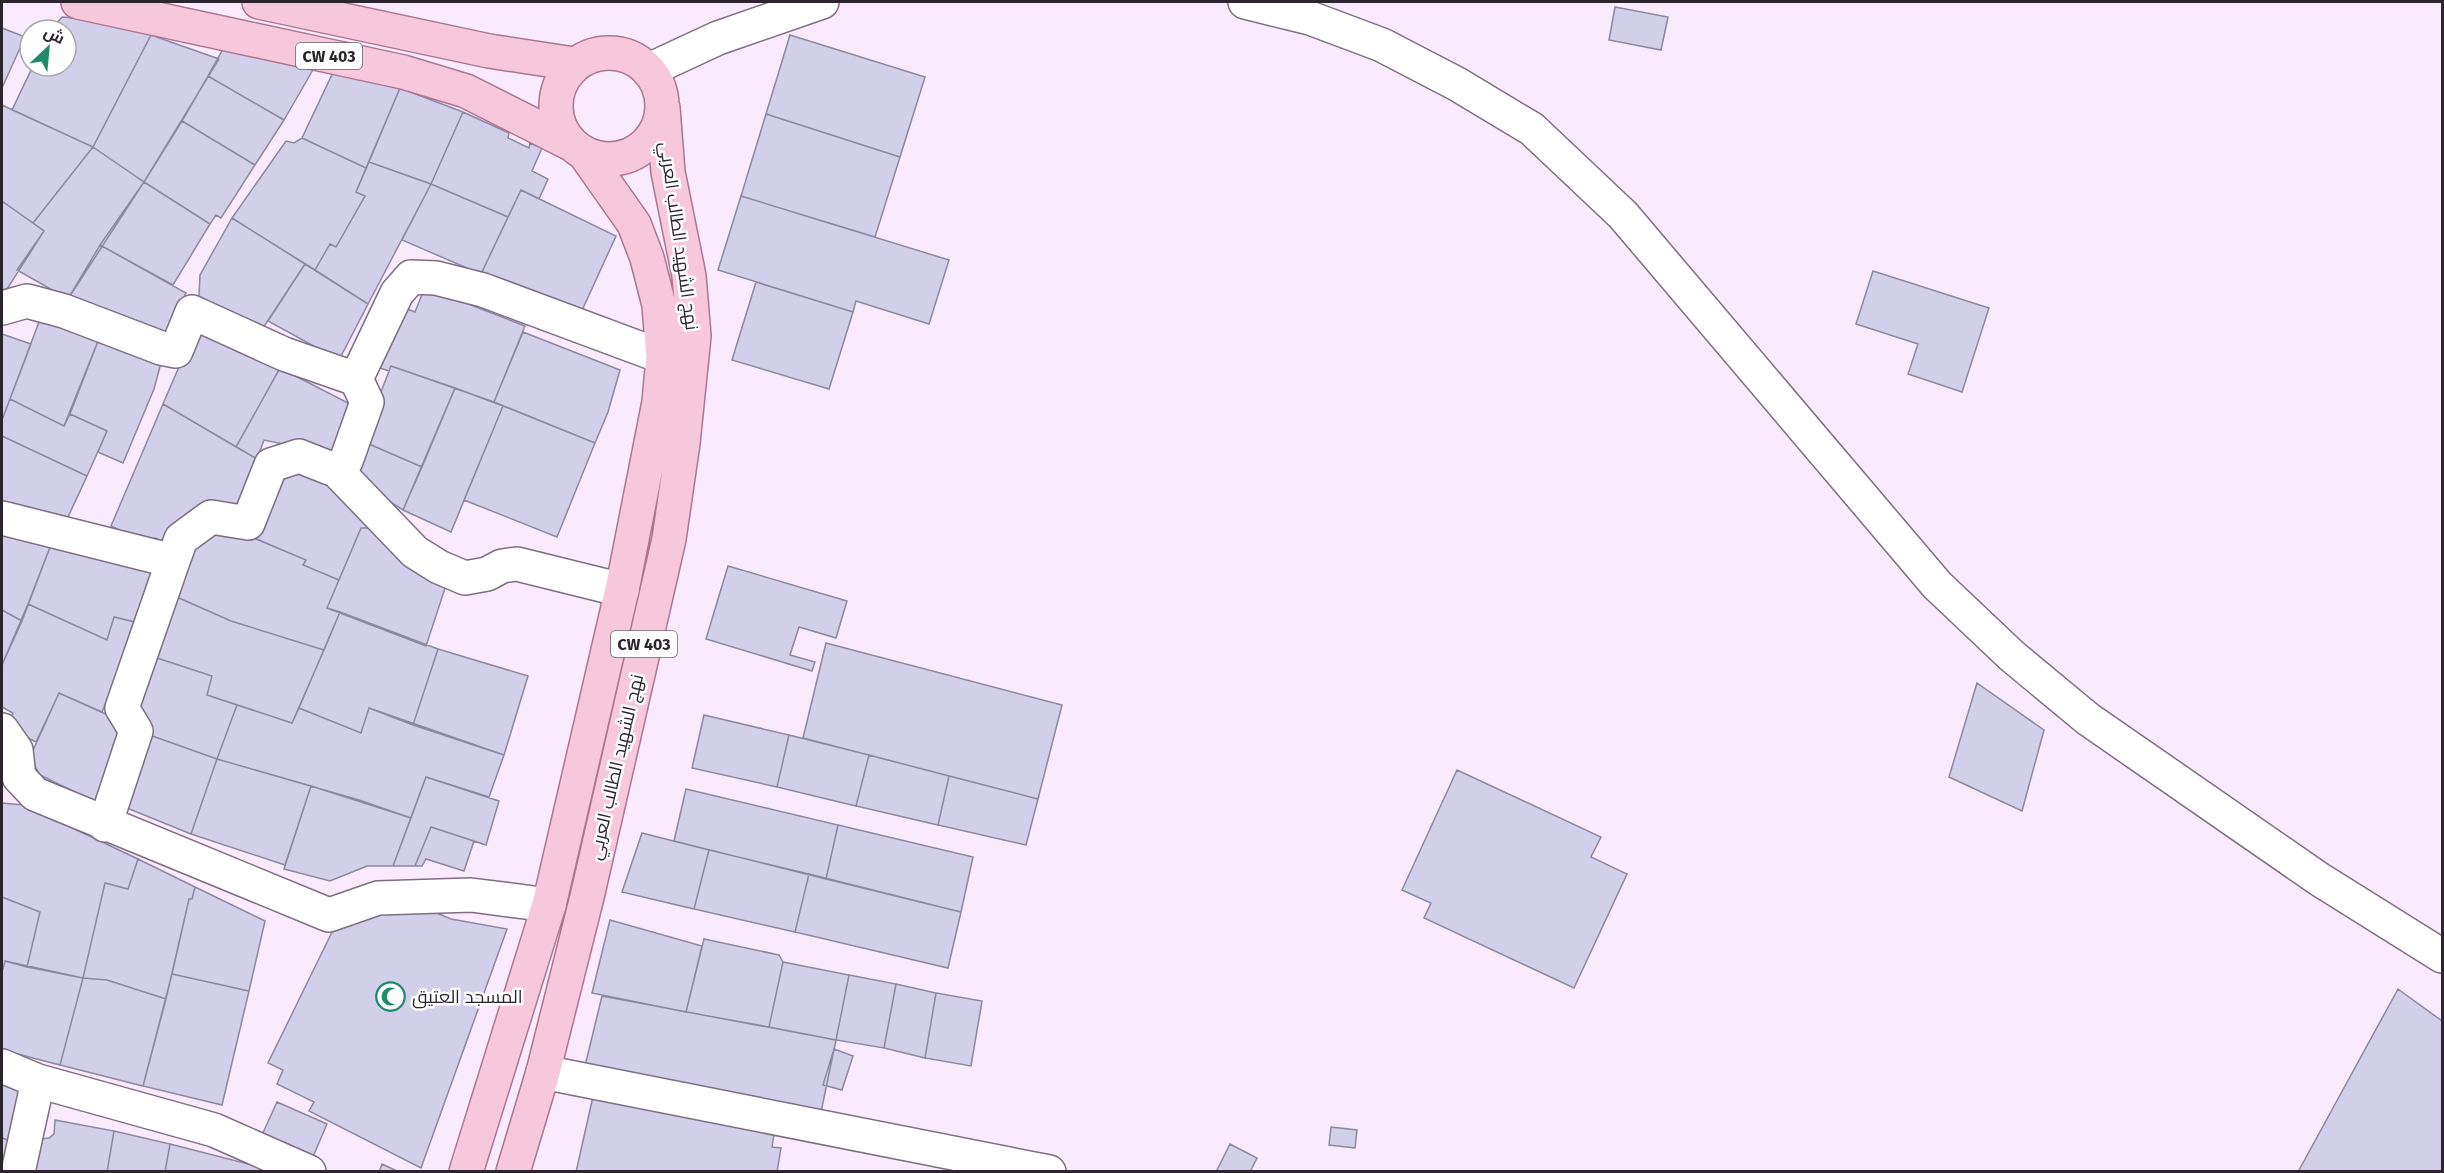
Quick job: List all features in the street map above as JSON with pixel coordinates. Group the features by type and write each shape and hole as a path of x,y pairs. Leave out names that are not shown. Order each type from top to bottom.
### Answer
{"main road":[{"name":"نهج الشهيد الطالب العربي","path":"78,2 403,72 466,91 577,148 634,224 647,258 659,305 663,357 659,402 622,590 549,905 466,1172"},
{"name":"CW 403","path":"259,2 489,51 574,64"},
{"path":"621,53 650,70 659,88 663,108 654,133 636,152 619,159 601,159 577,148 560,128 555,111 556,94 563,77 574,64 597,54 621,53"},
{"name":"نهج الشهيد الطالب العربي","path":"513,1172 543,1072 587,897 616,759 669,538 683,443 694,336 688,276 668,172 663,108"}],"street":[{"path":"650,70 718,38 822,2"},
{"path":"1245,2 1310,18 1382,45 1457,84 1532,129 1623,214 1937,585 2012,656 2098,726 2319,879 2442,956"},
{"path":"356,379 397,293 411,277 436,278 483,290 663,357"},
{"path":"2,308 27,301 64,311 161,348 176,351 192,312 284,354 356,379 367,402 346,461 337,471"},
{"path":"105,825 136,731 123,708 180,539 211,517 248,523 271,465 299,456 337,471 415,552 439,567 465,578 487,574 502,566 517,564 622,590"},
{"path":"2,518 173,561"},
{"path":"2,730 16,750 19,777 35,794"},
{"path":"2,790 35,794 105,825 329,915 378,898 471,895 549,905"},
{"path":"2,1066 38,1081 214,1130 309,1172"},
{"path":"543,1072 1049,1172"},
{"path":"18,1172 38,1081"}],"building":[{"path":"1615,7 1668,17 1661,50 1609,40"},
{"path":"78,18 111,21 153,31 93,147 12,110 27,78 78,78"},
{"path":"2,28 18,34 18,53 2,88"},
{"path":"151,35 219,59 144,182 93,147"},
{"path":"790,35 925,77 900,157 766,114"},
{"path":"228,40 314,68 284,120 208,76"},
{"path":"337,64 400,88 366,168 302,138"},
{"path":"208,76 284,120 255,165 182,121"},
{"path":"400,88 463,112 431,184 369,162"},
{"path":"2,105 93,147 33,223 2,201"},
{"path":"463,112 509,133 508,138 529,148 530,143 542,148 532,171 548,179 539,199 521,190 508,217 431,184"},
{"path":"766,114 900,157 875,237 741,196"},
{"path":"182,121 255,165 221,218 216,215 210,224 144,182"},
{"path":"302,138 366,168 356,192 365,196 336,247 330,244 315,270 232,218 286,141 294,143"},
{"path":"93,147 144,182 68,299 17,270 44,231 33,223"},
{"path":"369,162 431,184 368,304 315,270 330,244 336,247 365,196 356,192"},
{"path":"144,182 210,224 173,285 100,245"},
{"path":"431,184 508,217 481,274 402,240"},
{"path":"521,190 616,236 579,317 481,274"},
{"path":"741,196 949,260 929,324 856,301 853,312 718,270"},
{"path":"2,201 44,231 2,297"},
{"path":"232,218 305,264 261,331 199,296 200,275"},
{"path":"100,245 186,293 162,339 68,299"},
{"path":"305,264 368,304 339,360 268,321"},
{"path":"1873,271 1989,308 1962,392 1908,374 1918,344 1856,324"},
{"path":"756,282 853,312 829,389 732,360"},
{"path":"425,287 525,326 494,402 391,366 389,371 380,368 405,308 415,312"},
{"path":"42,314 100,336 64,426 10,399"},
{"path":"197,325 280,368 236,447 163,404"},
{"path":"523,332 620,370 608,412 595,443 494,402"},
{"path":"2,334 31,344 2,420"},
{"path":"100,336 162,359 154,389 123,463 98,452 107,431 70,414"},
{"path":"391,366 455,388 422,467 362,441"},
{"path":"280,368 356,407 339,456 264,440 257,459 236,447"},
{"path":"455,388 503,406 451,532 403,510"},
{"path":"10,399 64,426 70,414 107,431 87,476 2,436 2,420"},
{"path":"163,404 257,459 246,514 166,543 155,538 151,546 111,526"},
{"path":"503,406 595,443 557,537 464,500"},
{"path":"2,436 87,476 68,517 2,505"},
{"path":"362,441 422,467 403,510 349,476"},
{"path":"304,469 378,509 369,528 361,528 339,580 303,565 306,560 250,536 275,473"},
{"path":"213,521 306,560 303,565 339,580 327,608 340,612 324,650 231,621 170,594 194,536"},
{"path":"2,528 52,542 22,621 2,610"},
{"path":"361,528 369,528 453,564 426,646 327,608"},
{"path":"52,542 161,570 139,623 114,617 107,640 28,604"},
{"path":"728,566 847,601 836,638 799,627 790,655 815,662 812,671 706,639"},
{"path":"170,594 231,621 324,650 292,723 207,695 212,676 151,656"},
{"path":"28,604 107,640 114,617 139,623 102,712 59,693 36,742 14,731 10,722 13,713 2,707 2,665"},
{"path":"2,610 22,621 2,665"},
{"path":"340,612 438,649 413,725 369,708 361,733 299,708"},
{"path":"826,643 1062,705 1038,799 803,738"},
{"path":"438,649 528,676 504,755 413,725"},
{"path":"151,656 212,676 207,695 237,705 217,759 144,733 134,717"},
{"path":"1977,683 2044,730 2022,811 1949,777"},
{"path":"59,693 130,725 105,807 40,775 30,757"},
{"path":"237,705 292,723 299,708 361,733 369,708 504,755 489,797 426,777 411,818 359,800 217,759"},
{"path":"704,715 789,735 777,787 692,768"},
{"path":"144,733 217,759 191,834 117,804"},
{"path":"789,735 869,755 856,806 777,787"},
{"path":"869,755 949,776 938,825 856,806"},
{"path":"217,759 311,786 285,865 191,834"},
{"path":"1457,770 1601,837 1591,857 1627,874 1574,988 1424,918 1431,903 1402,890"},
{"path":"949,776 1038,799 1026,845 938,825"},
{"path":"426,777 499,801 486,845 431,827 415,866 393,866"},
{"path":"311,786 411,818 393,866 367,866 330,881 284,869"},
{"path":"686,789 838,825 826,879 674,841"},
{"path":"2,803 24,805 138,859 128,889 105,883 83,978 27,967 40,912 2,897"},
{"path":"838,825 973,857 961,912 826,879"},
{"path":"431,827 474,841 464,871 426,859 422,866 415,866"},
{"path":"642,833 709,850 694,909 622,892"},
{"path":"709,850 809,874 795,932 694,909"},
{"path":"138,859 195,887 192,899 189,899 166,999 107,980 83,978 105,883 128,889"},
{"path":"809,874 961,912 948,968 795,932"},
{"path":"195,887 265,921 249,991 172,974 189,899 192,899"},
{"path":"2,897 40,912 27,967 5,961 2,972"},
{"name":"المسجد العتيق","path":"425,908 451,919 507,929 421,1168 309,1111 314,1102 277,1084 283,1070 268,1063 333,930 387,911"},
{"path":"610,920 702,946 686,1012 592,993"},
{"path":"704,939 779,955 783,962 769,1027 686,1012"},
{"path":"5,961 83,978 60,1065 2,1050 2,972"},
{"path":"783,962 849,975 836,1040 769,1027"},
{"path":"172,974 249,991 222,1105 143,1086"},
{"path":"849,975 896,984 884,1048 836,1040"},
{"path":"83,978 107,980 166,999 143,1086 60,1065"},
{"path":"896,984 936,993 925,1058 884,1048"},
{"path":"2398,989 2442,1021 2442,1172 2298,1172"},
{"path":"936,993 982,1001 971,1066 925,1058"},
{"path":"602,996 836,1040 820,1117 585,1066"},
{"path":"834,1049 853,1056 842,1090 823,1085"},
{"path":"2,1070 23,1076 8,1140 2,1138"},
{"path":"594,1092 775,1128 772,1147 781,1148 777,1172 576,1172"},
{"path":"277,1102 327,1124 312,1159 262,1135"},
{"path":"55,1120 114,1131 107,1172 30,1172 32,1140 49,1138 54,1134"},
{"path":"1331,1127 1357,1130 1355,1148 1329,1145"},
{"path":"114,1131 170,1144 165,1172 107,1172"},
{"path":"2,1138 8,1140 2,1165"},
{"path":"170,1144 268,1169 268,1172 165,1172"},
{"path":"1230,1144 1257,1158 1250,1172 1216,1172"},
{"path":"382,1164 399,1172 379,1172"}],"place":[{"name":"المسجد العتيق","path":"391,997"}]}
